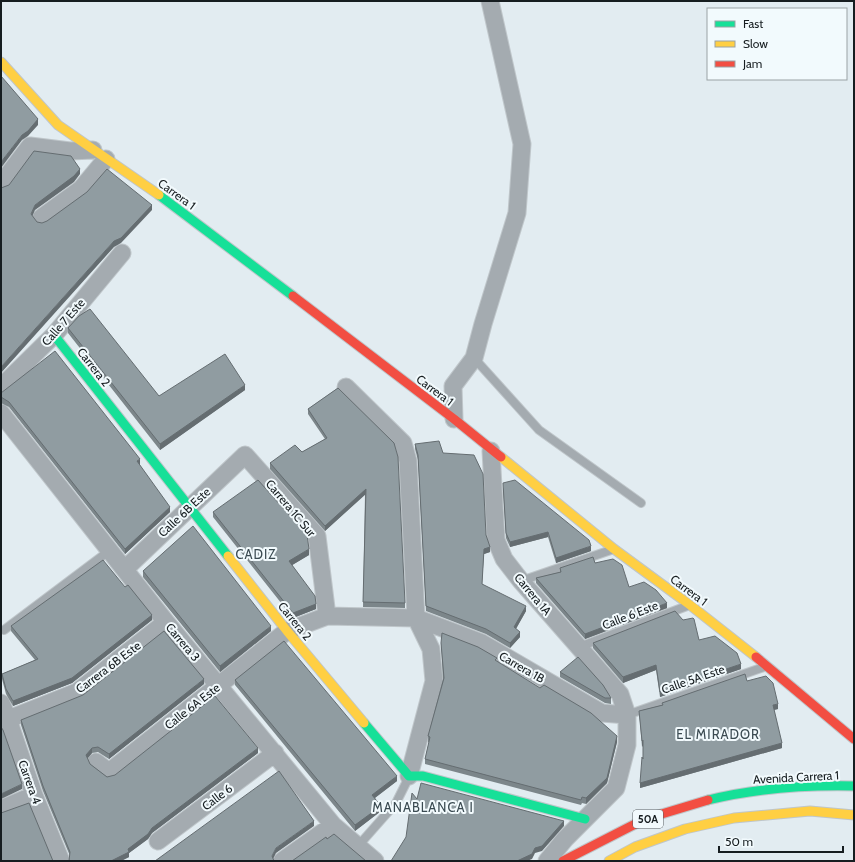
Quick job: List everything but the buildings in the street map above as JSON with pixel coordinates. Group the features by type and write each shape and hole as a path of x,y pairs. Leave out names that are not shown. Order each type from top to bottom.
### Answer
{"street":[{"path":"454,419 453,386 474,358 517,213 522,144 490,1"},
{"name":"Carrera 1","path":"1,62 58,125 99,155 162,196 454,419 491,451 614,549 690,605 767,666 854,740"},
{"path":"1,184 30,146 99,155 80,189 41,218"},
{"name":"Calle 7 Este","path":"1,387 54,335 122,253"},
{"name":"Carrera 2","path":"54,335 287,631 409,776"},
{"path":"346,388 404,443 408,461 416,618 431,648 434,681 409,776 423,776 585,819"},
{"name":"Carrera 3","path":"1,413 166,622 333,825 375,861"},
{"name":"Carrera 1A","path":"491,451 496,540 504,558 521,581 620,694 627,715 627,745 616,788 565,839 547,861"},
{"name":"Calle 6B Este","path":"125,569 189,506 245,456"},
{"name":"Carrera 1C Sur","path":"245,456 317,536 327,616"},
{"name":"Carrera 1B","path":"287,631 327,616 416,618 482,643 602,714 627,715"},
{"name":"Carrera 6B Este","path":"5,721 77,692 166,622"},
{"name":"Calle 6A Este","path":"96,762 109,772 287,631"},
{"name":"Carrera 4","path":"1,703 5,721 61,861"},
{"name":"Calle 6","path":"158,841 275,753"},
{"name":"Avenida Carrera 1","path":"563,861 612,834 672,809 739,792 833,785 854,786"},
{"path":"1,809 34,795"},
{"name":"50A","path":"609,861 635,847 685,829 734,818 810,811 854,815"},
{"path":"282,861 333,825"}],"lane":[{"path":"474,358 539,430 640,502"},
{"path":"521,581 614,549"},
{"path":"4,630 109,551"},
{"name":"Calle 6 Este","path":"579,647 690,605"},
{"name":"Calle 5A Este","path":"627,715 767,666"},
{"path":"358,846 396,803 409,776"}],"traffic: fast":[{"path":"159,195 293,296"},
{"path":"54,335 228,556"},
{"path":"364,723 409,776 423,776 585,819"},
{"path":"708,800 781,788 854,786"}],"traffic: slow":[{"path":"1,62 58,125 159,195"},
{"path":"501,457 614,549 690,605 756,657"},
{"path":"228,556 287,631 364,723"},
{"path":"609,861 635,847 685,829 734,818 810,811 854,815"}],"traffic: jam":[{"path":"293,296 454,419 501,457"},
{"path":"756,657 854,739"},
{"path":"563,861 645,819 708,800"}],"district":[{"name":"CADIZ","path":"256,554"},
{"name":"EL MIRADOR","path":"718,734"},
{"name":"MANABLANCA I","path":"423,807"}]}
